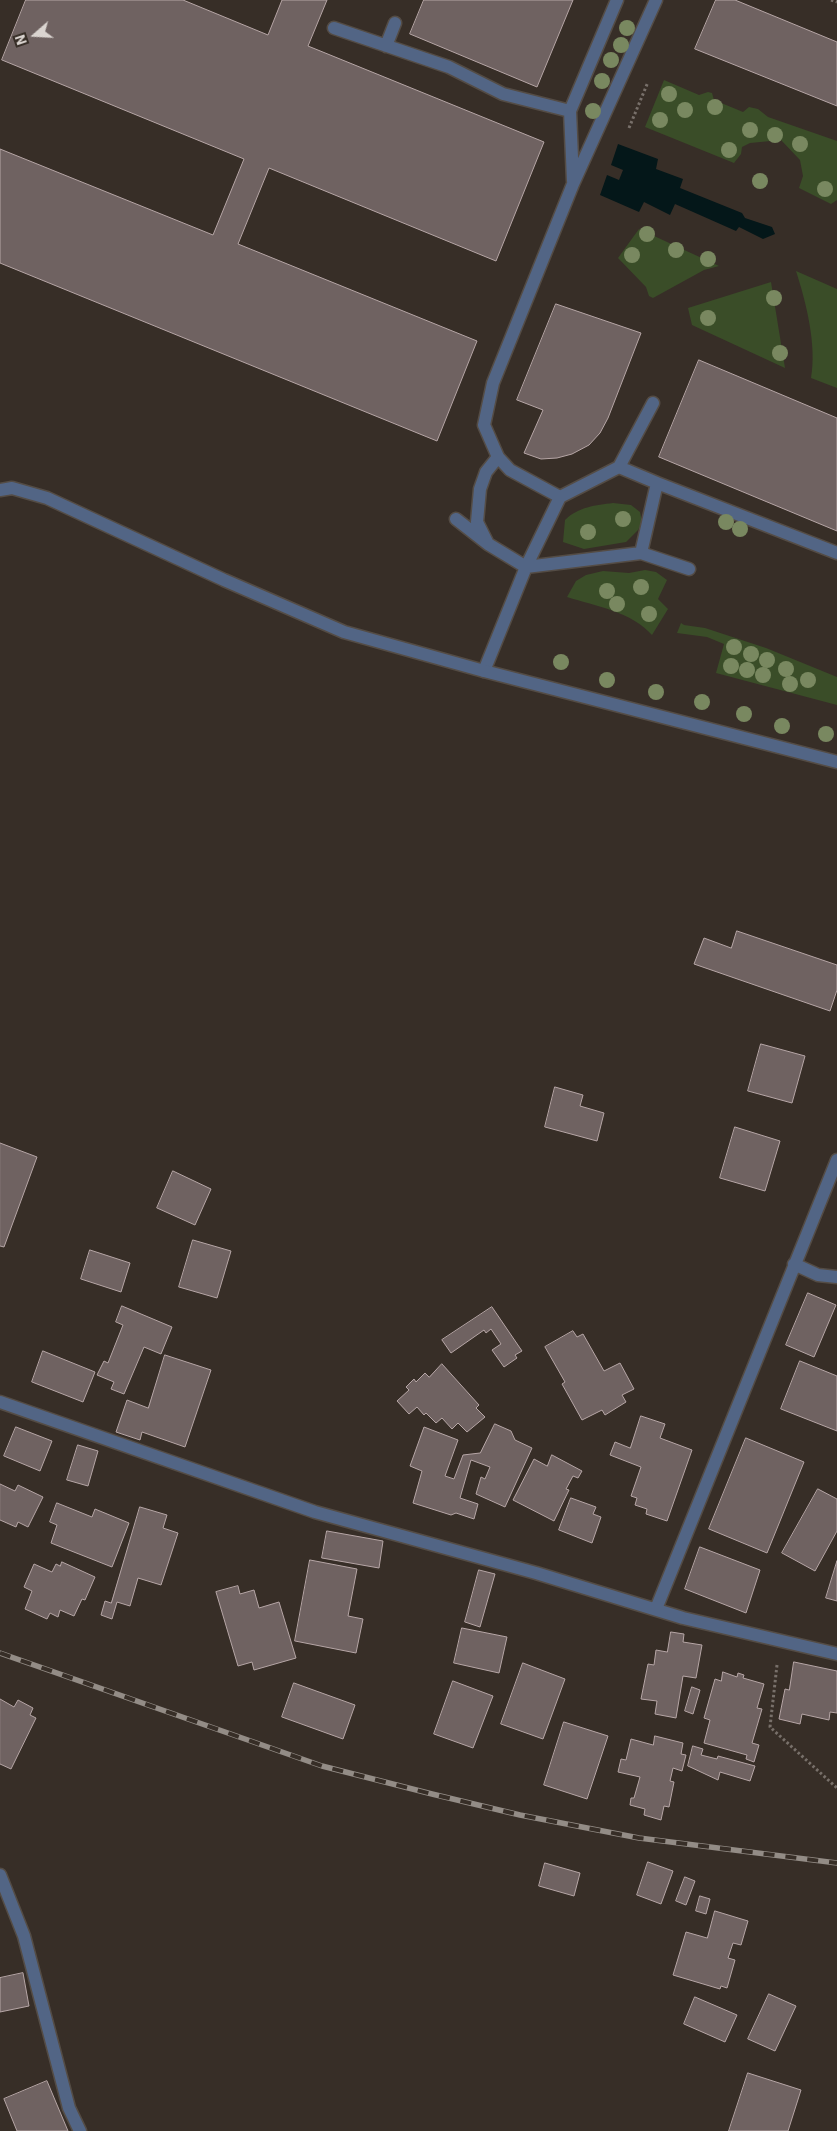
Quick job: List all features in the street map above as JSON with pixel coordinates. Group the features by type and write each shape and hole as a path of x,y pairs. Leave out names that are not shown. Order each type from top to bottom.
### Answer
{"street":[{"path":"573,184 570,111 617,0"},
{"path":"560,497 510,470 498,456 484,425 493,383 573,184 656,0"},
{"path":"386,46 394,23"},
{"path":"334,28 449,67 503,94 570,111"},
{"path":"484,671 526,567 560,497 619,467 653,403"},
{"path":"488,544 477,522 480,489 486,472 498,456"},
{"path":"619,467 837,553"},
{"path":"641,553 658,483"},
{"path":"0,490 12,488 47,498 224,580 344,632 484,671 837,762"},
{"path":"456,519 488,544 526,567 641,553 689,569"},
{"path":"656,1609 837,1160"},
{"path":"794,1264 818,1274 837,1277"},
{"path":"0,1402 315,1512 536,1573 683,1618 780,1639 837,1654"},
{"path":"0,1875 24,1936 69,2108 80,2131"}],"path":[{"path":"831,0 837,2"},
{"path":"780,1639 770,1727 837,1788"}],"green space":[{"path":"664,80 699,95 708,92 712,93 714,100 743,112 749,107 758,109 768,117 837,141 837,200 831,204 799,188 803,176 800,160 781,140 750,143 742,147 741,154 734,163 645,127"},
{"path":"639,229 719,266 704,270 653,298 649,296 646,287 618,258"},
{"path":"796,271 837,289 837,388 811,378 812,338 807,310"},
{"path":"771,282 785,368 692,325 688,308"},
{"path":"613,503 631,505 640,512 642,522 638,530 626,542 584,549 563,542 565,520 570,516 588,507"},
{"path":"645,570 656,572 667,580 658,599 668,609 652,635 644,627 624,615 567,597 576,581 586,575 603,571 629,573"},
{"path":"681,623 705,628 766,648 837,677 837,705 716,673 724,644 707,637 677,633"}],"shaded area":[{"path":"618,144 658,159 656,169 683,179 680,188 742,213 745,218 772,227 775,234 763,239 739,227 736,231 675,204 670,215 644,202 639,212 600,195 607,175 619,180 623,170 611,165"}],"building":[{"path":"26,0 183,0 268,35 282,0 327,0 308,46 544,142 496,261 269,168 238,244 477,341 437,441 0,263 0,149 213,235 244,159 2,60"},
{"path":"424,0 573,0 537,87 410,34"},
{"path":"716,0 735,0 837,42 837,106 695,49"},
{"path":"556,304 641,333 608,418 600,433 589,445 572,454 557,458 541,459 524,453 543,410 517,400"},
{"path":"699,360 837,418 837,531 659,457"},
{"path":"737,931 837,965 837,990 830,1011 694,964 704,938 731,948"},
{"path":"761,1044 805,1056 792,1103 748,1091"},
{"path":"555,1087 583,1095 580,1106 604,1113 597,1141 545,1127"},
{"path":"735,1127 780,1141 765,1191 720,1178"},
{"path":"0,1143 37,1157 4,1247 0,1246"},
{"path":"173,1171 211,1189 195,1225 157,1208"},
{"path":"193,1240 231,1251 217,1298 179,1287"},
{"path":"90,1250 130,1263 121,1292 81,1279"},
{"path":"808,1293 836,1305 814,1357 786,1345"},
{"path":"122,1306 172,1327 161,1354 144,1347 124,1394 111,1389 114,1382 97,1375 104,1361 108,1363 123,1325 116,1322"},
{"path":"492,1307 522,1351 515,1355 517,1358 504,1367 492,1350 501,1344 491,1329 486,1333 484,1330 451,1353 442,1340"},
{"path":"573,1331 577,1337 583,1334 604,1371 620,1363 634,1389 622,1395 626,1402 605,1415 602,1410 582,1420 562,1384 565,1382 545,1347"},
{"path":"43,1351 95,1372 83,1402 32,1382"},
{"path":"165,1355 211,1370 185,1447 142,1432 140,1440 116,1432 127,1400 148,1408"},
{"path":"800,1361 837,1376 837,1431 781,1409"},
{"path":"442,1364 479,1405 476,1408 485,1417 467,1432 458,1423 452,1429 442,1418 436,1423 426,1413 424,1415 417,1407 409,1414 397,1401 409,1390 406,1387 414,1379 416,1382 425,1373 429,1377"},
{"path":"641,1416 665,1424 660,1438 692,1450 667,1521 646,1514 647,1509 635,1505 637,1498 631,1496 641,1467 610,1455 615,1442 630,1448"},
{"path":"495,1424 511,1431 515,1440 532,1448 505,1507 476,1494 481,1477 485,1479 490,1467 471,1460 460,1498 478,1504 474,1519 456,1513 451,1515 413,1503 422,1471 410,1466 424,1427 458,1440 445,1476 454,1479 463,1455 480,1453"},
{"path":"16,1427 52,1441 40,1471 4,1456"},
{"path":"746,1438 804,1462 767,1553 709,1529"},
{"path":"78,1445 98,1451 88,1486 67,1480"},
{"path":"552,1455 582,1471 578,1478 573,1476 566,1489 569,1490 554,1521 513,1500 534,1459 547,1466"},
{"path":"0,1484 15,1491 18,1485 43,1497 28,1527 18,1522 16,1527 0,1520"},
{"path":"818,1489 837,1499 837,1531 815,1571 782,1553"},
{"path":"571,1498 596,1507 593,1514 601,1517 592,1543 559,1530"},
{"path":"57,1503 92,1517 95,1509 129,1523 112,1567 51,1543 57,1525 50,1522"},
{"path":"140,1507 167,1515 163,1528 178,1533 161,1585 138,1578 130,1606 117,1602 112,1619 101,1615 105,1601 111,1603"},
{"path":"327,1531 383,1541 379,1568 322,1558"},
{"path":"700,1547 760,1570 746,1613 685,1589"},
{"path":"310,1560 357,1569 348,1616 363,1619 356,1653 295,1641"},
{"path":"837,1561 837,1601 826,1598"},
{"path":"62,1562 95,1577 85,1600 82,1599 74,1616 60,1610 58,1617 50,1613 47,1619 25,1609 32,1591 24,1587 34,1564 52,1572 56,1564 60,1566"},
{"path":"479,1570 495,1574 480,1627 465,1622"},
{"path":"238,1586 240,1594 254,1590 259,1608 279,1602 296,1658 254,1670 252,1662 238,1666 216,1592"},
{"path":"462,1628 507,1637 499,1673 454,1663"},
{"path":"671,1632 684,1634 683,1642 702,1645 696,1678 683,1676 676,1718 655,1714 657,1701 641,1699 648,1664 654,1665 656,1650 667,1652"},
{"path":"794,1662 837,1671 837,1713 830,1712 829,1720 802,1714 800,1724 779,1719 785,1689 789,1690"},
{"path":"523,1663 565,1679 543,1739 501,1724"},
{"path":"723,1672 737,1677 738,1673 744,1675 743,1678 764,1684 757,1708 762,1709 752,1743 759,1745 754,1762 746,1759 747,1755 704,1743 710,1720 704,1718 715,1679 721,1681"},
{"path":"453,1681 493,1696 473,1748 434,1734"},
{"path":"294,1683 355,1705 343,1739 282,1717"},
{"path":"692,1687 700,1690 693,1714 685,1711"},
{"path":"0,1699 14,1707 18,1700 33,1708 30,1715 36,1718 11,1769 0,1764"},
{"path":"564,1722 608,1736 587,1799 544,1785"},
{"path":"655,1736 683,1743 681,1754 686,1755 682,1771 673,1768 670,1781 674,1782 669,1807 664,1806 661,1820 644,1815 645,1809 630,1805 640,1777 618,1772 621,1759 626,1760 631,1739 653,1745"},
{"path":"693,1746 703,1749 701,1755 717,1759 718,1756 755,1766 750,1781 720,1772 718,1780 688,1766"},
{"path":"648,1862 673,1871 661,1904 637,1895"},
{"path":"545,1863 580,1873 574,1896 539,1886"},
{"path":"685,1877 695,1881 686,1905 676,1901"},
{"path":"700,1896 710,1899 706,1914 696,1911"},
{"path":"715,1911 748,1921 741,1945 733,1943 728,1958 735,1960 727,1988 721,1986 720,1989 673,1975 686,1932 707,1938"},
{"path":"23,1973 29,2006 0,2012 0,1978"},
{"path":"769,1994 796,2006 775,2051 748,2039"},
{"path":"695,1997 737,2015 725,2042 684,2024"},
{"path":"748,2073 801,2090 788,2131 729,2131"},
{"path":"47,2081 68,2131 17,2131 4,2099"}],"railway":[{"path":"0,1653 322,1766 432,1794 520,1815 639,1838 837,1863"}]}
